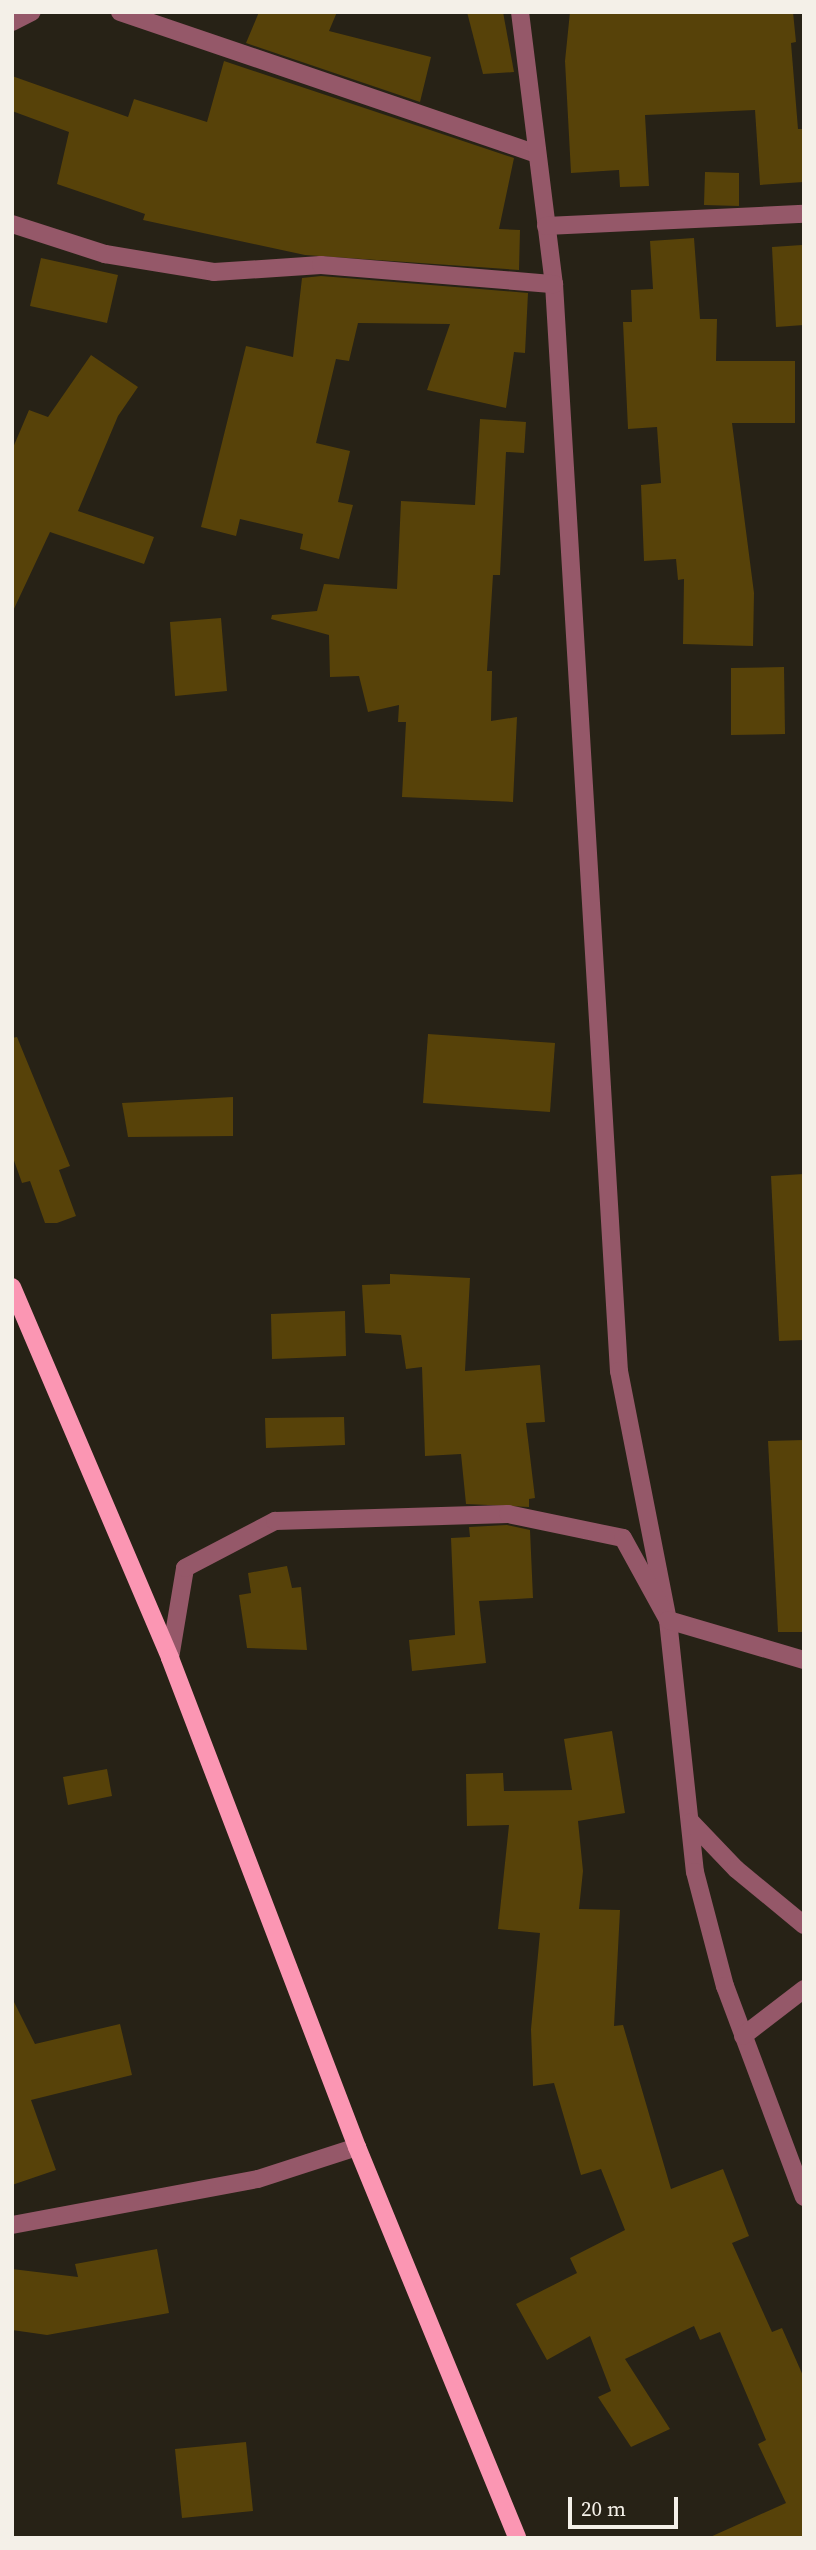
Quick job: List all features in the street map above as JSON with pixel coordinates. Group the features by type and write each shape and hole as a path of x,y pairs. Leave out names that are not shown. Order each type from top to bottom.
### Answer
{"main road":[{"path":"12,1287 170,1658 357,2147 517,2538"}],"street":[{"path":"12,22 32,12"},
{"path":"120,12 535,153"},
{"path":"520,12 535,153 554,284 574,681 619,1371 668,1620 695,1872 743,2036 804,2197"},
{"path":"545,226 804,214"},
{"path":"12,224 105,254 214,272 321,265 554,284"},
{"path":"170,1658 186,1568 275,1521 508,1514 623,1538 668,1620 804,1660"},
{"path":"691,1822 736,1869 804,1924"},
{"path":"743,2036 804,1989"},
{"path":"12,2225 258,2179 357,2147"}],"building":[{"path":"259,12 337,12 329,31 431,57 420,102 246,43"},
{"path":"467,12 503,12 514,72 483,74"},
{"path":"570,12 793,12 796,42 791,43 798,129 804,129 804,182 760,185 755,110 645,115 649,186 620,187 619,170 571,173 565,61"},
{"path":"224,61 514,158 499,229 520,230 519,270 305,255 143,220 145,214 57,184 69,132 12,111 12,76 128,117 134,99 207,122"},
{"path":"705,172 739,173 739,206 704,205"},
{"path":"694,238 700,319 717,319 716,361 795,361 795,423 732,423 754,593 753,646 683,644 684,579 678,580 676,559 644,561 641,485 661,483 657,427 628,429 623,322 632,322 631,290 653,289 650,241"},
{"path":"802,245 804,325 776,327 772,247"},
{"path":"41,258 118,275 107,323 30,306"},
{"path":"321,276 528,293 525,353 514,352 506,408 427,390 450,324 358,323 349,361 336,359 316,443 350,451 338,502 353,505 339,559 300,549 303,534 240,519 236,536 201,527 246,346 293,357 302,278"},
{"path":"91,355 138,387 118,416 78,511 154,537 144,564 50,532 12,613 12,450 29,410 48,417"},
{"path":"480,419 526,422 524,453 506,452 500,575 493,575 487,671 492,671 491,721 517,717 513,802 402,797 406,722 398,722 399,705 368,712 359,676 330,677 329,635 271,619 272,615 317,611 324,584 397,589 401,501 475,505"},
{"path":"221,618 227,691 175,696 170,622"},
{"path":"784,667 785,734 731,735 731,668"},
{"path":"428,1034 555,1043 550,1112 423,1103"},
{"path":"17,1037 70,1166 59,1170 76,1216 57,1223 45,1223 30,1181 22,1183 12,1155 12,1038"},
{"path":"233,1097 233,1136 128,1137 122,1103"},
{"path":"804,1174 804,1340 779,1341 771,1176"},
{"path":"390,1274 470,1278 465,1371 540,1365 545,1422 526,1423 535,1498 529,1499 529,1507 466,1504 461,1454 425,1456 422,1367 406,1369 401,1335 365,1333 362,1285 390,1284"},
{"path":"345,1311 346,1356 272,1359 271,1314"},
{"path":"344,1417 345,1445 266,1448 265,1418"},
{"path":"804,1440 804,1632 778,1632 768,1441"},
{"path":"507,1525 530,1530 533,1598 479,1601 486,1663 412,1671 409,1640 455,1635 451,1538 470,1537 469,1527"},
{"path":"287,1566 292,1588 301,1587 307,1650 247,1648 239,1595 251,1593 248,1573"},
{"path":"612,1731 625,1813 578,1821 583,1871 579,1909 620,1910 614,2026 623,2025 671,2189 723,2169 749,2236 732,2243 772,2332 782,2328 804,2378 804,2538 708,2538 786,2503 758,2444 766,2440 720,2332 700,2340 694,2326 625,2359 670,2429 631,2447 598,2397 611,2391 590,2336 547,2360 516,2304 577,2273 570,2258 625,2230 601,2169 581,2175 554,2083 533,2086 531,2029 540,1933 498,1929 509,1825 467,1826 466,1774 503,1773 504,1791 572,1790 564,1739"},
{"path":"107,1769 112,1796 68,1805 63,1777"},
{"path":"12,1998 35,2044 120,2024 132,2075 31,2100 56,2170 12,2185"},
{"path":"157,2249 169,2313 47,2335 12,2330 12,2269 78,2277 75,2264"},
{"path":"246,2442 253,2511 182,2518 175,2449"}]}
